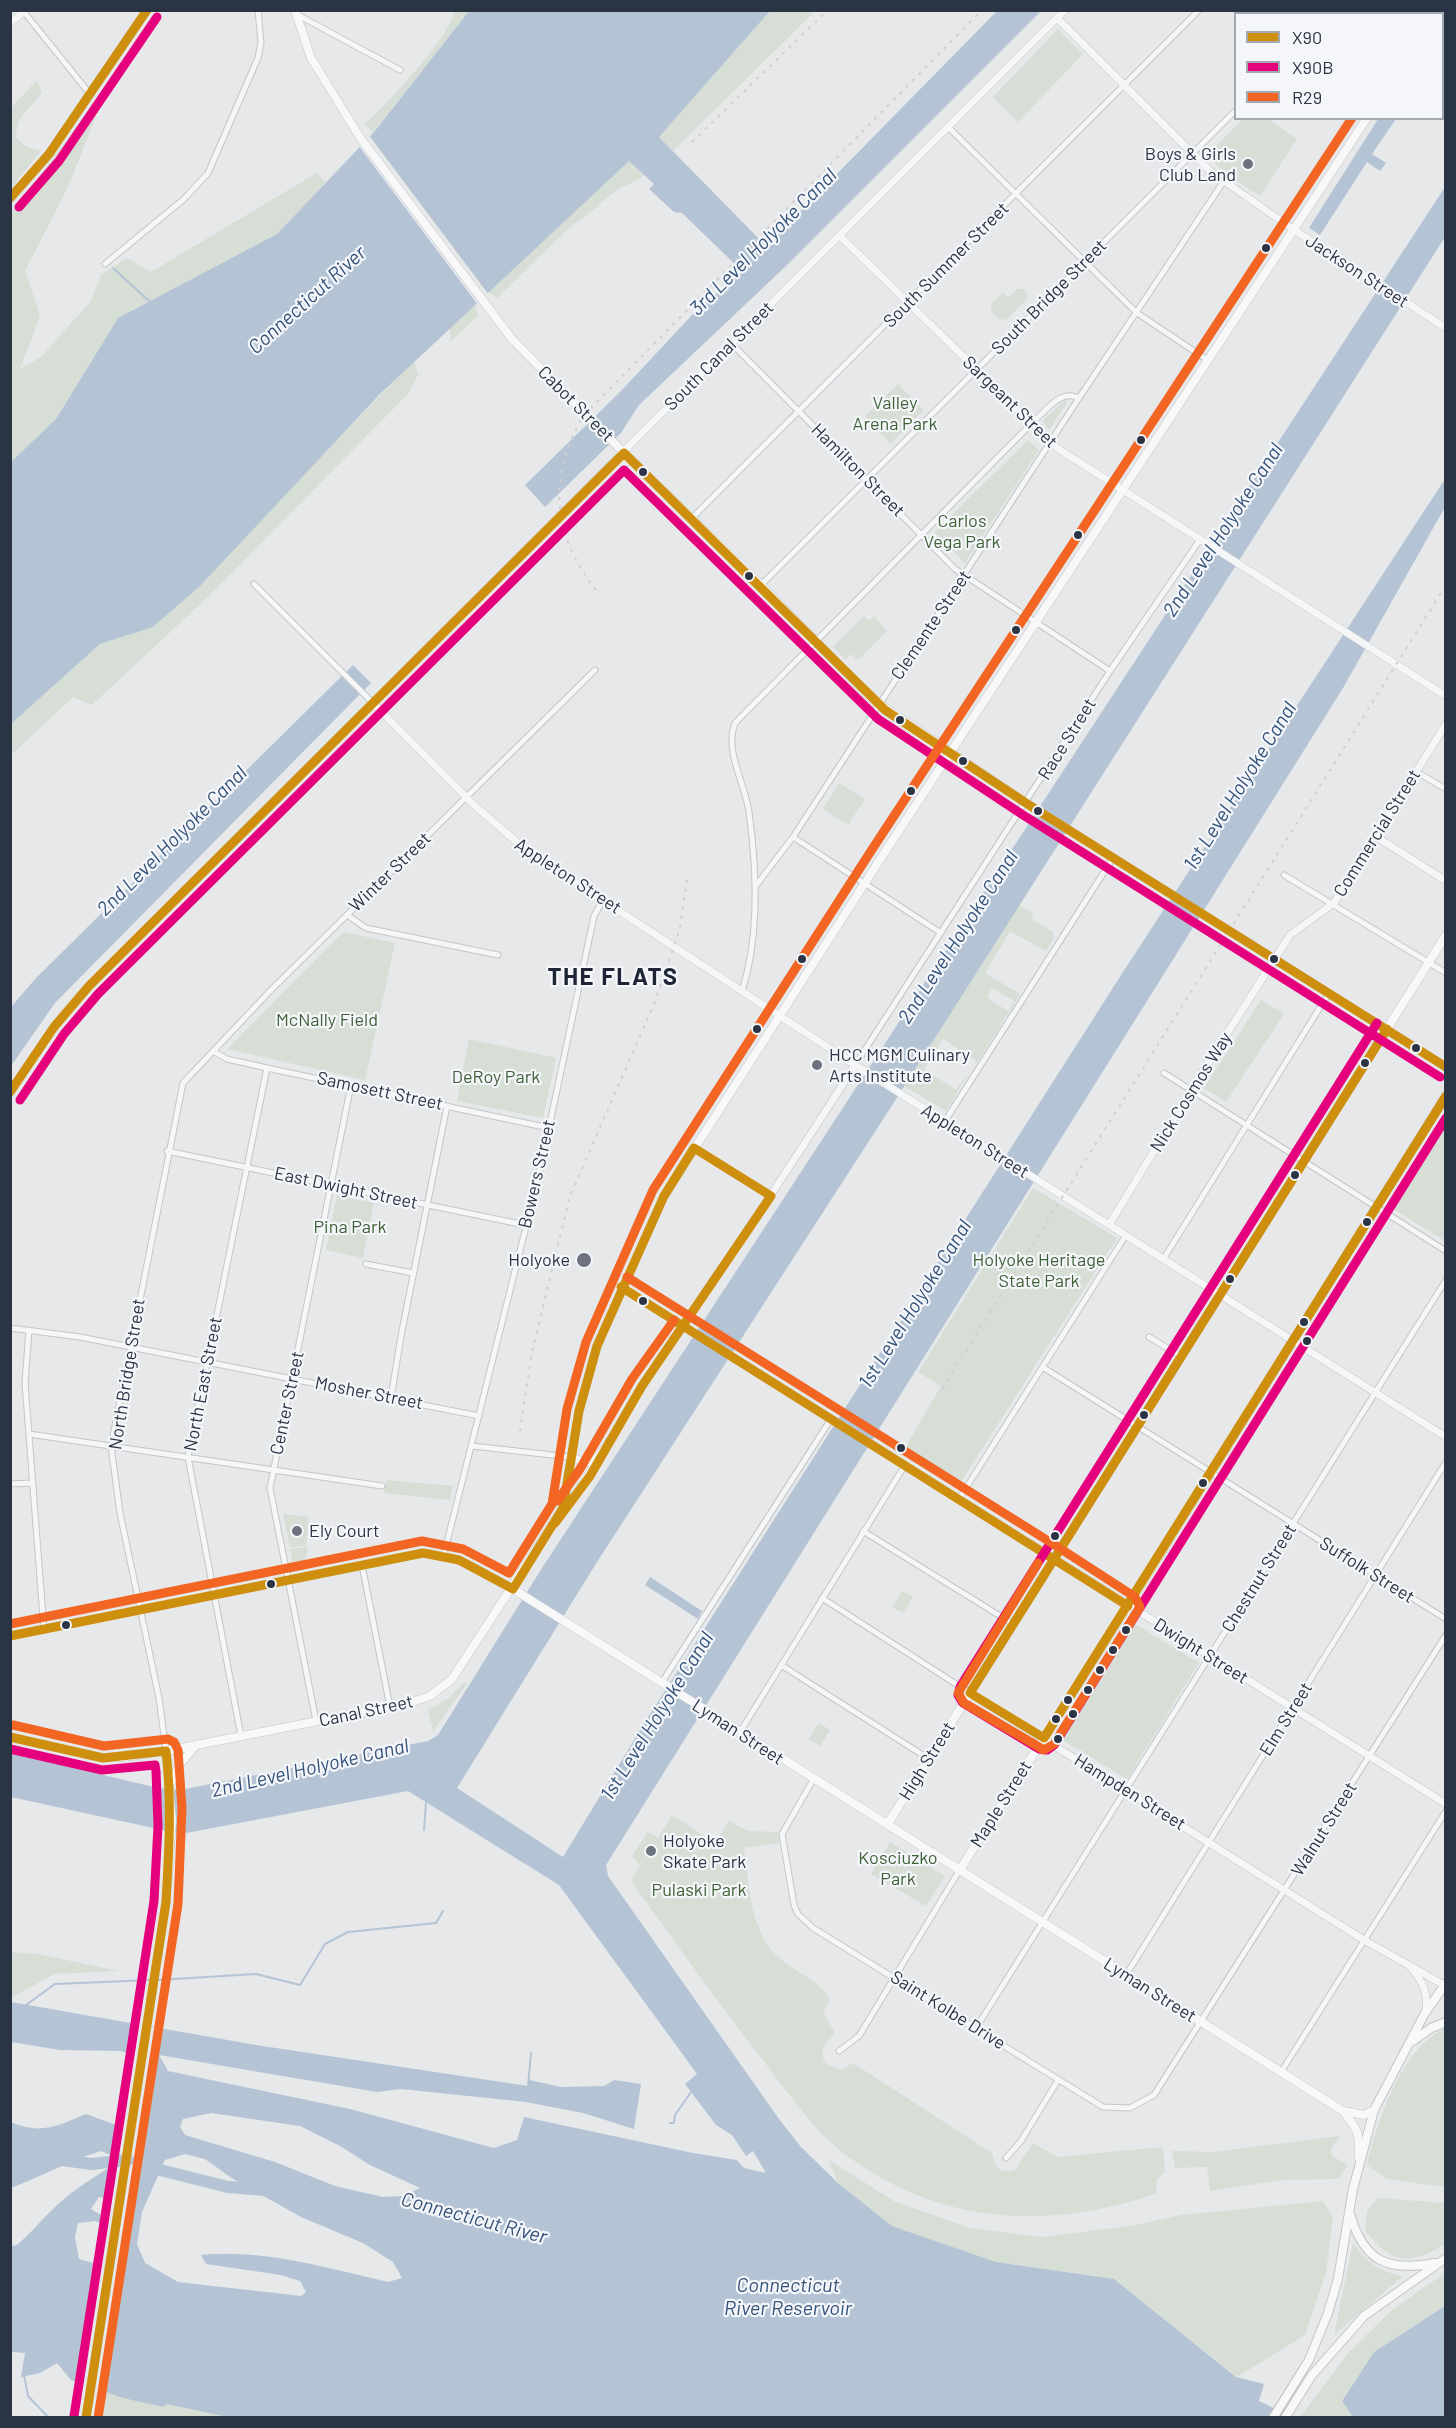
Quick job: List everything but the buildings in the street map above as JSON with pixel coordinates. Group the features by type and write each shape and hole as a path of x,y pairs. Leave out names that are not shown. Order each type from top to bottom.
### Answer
{"main road":[{"path":"10,199 48,154 147,10"},
{"name":"Cabot Street","path":"295,12 311,58 361,139 512,339 878,704 1028,804 1446,1067"},
{"name":"Canal Street","path":"166,1751 422,1700 444,1687 513,1589 555,1523 564,1503 570,1457 592,1362 621,1287 664,1196 865,884 1366,120"},
{"name":"High Street","path":"887,1825 1446,934"},
{"name":"Maple Street","path":"959,1871 1128,1606 1446,1095"},
{"name":"Lyman Street","path":"513,1589 664,1683 813,1780 1343,2111 1356,2126 1360,2139 1359,2166"},
{"path":"170,1785 180,1764 196,1745"},
{"name":"North Bridge Street","path":"87,2418 165,1902 170,1838 170,1785 166,1751"},
{"path":"1285,2418 1328,2313 1338,2279 1359,2166 1374,2110 1388,2079 1411,2042 1425,2013 1445,1984"},
{"path":"1411,2042 1431,2028 1446,2022"},
{"path":"1343,2111 1364,2115 1374,2110"},
{"path":"1350,2211 1360,2240 1377,2259 1407,2268 1442,2260"},
{"path":"1273,2418 1364,2316 1442,2260"}],"street":[{"path":"105,264 184,200 208,173 258,58 261,43 258,10"},
{"name":"South Canal Street","path":"10,1093 54,1027 89,986 621,450 840,236 1065,10"},
{"name":"South Summer Street","path":"692,518 1199,10"},
{"path":"10,23 25,11 90,94"},
{"path":"295,12 400,70"},
{"name":"Jackson Street","path":"1057,18 1224,181 1377,285 1446,328"},
{"name":"South Bridge Street","path":"761,585 1234,112"},
{"path":"948,127 1137,313 1209,361"},
{"name":"Clemente Street","path":"755,887 793,837 1079,398 1224,181"},
{"name":"Sargeant Street","path":"840,236 1051,443 1207,547 1446,696"},
{"name":"Hamilton Street","path":"731,343 964,575 1110,671"},
{"path":"742,991 752,937 755,887 749,812 732,749 732,731 740,717 814,640 1031,425 1063,395 1070,394 1079,398"},
{"name":"Race Street","path":"555,1523 590,1476 602,1450 642,1386 771,1196 941,933 1028,804 1110,671 1199,541"},
{"name":"Appleton Street","path":"254,584 510,839 865,1072 1446,1437"},
{"name":"Winter Street","path":"186,1077 595,670"},
{"name":"Commercial Street","path":"1274,959 1290,935 1334,903 1446,724"},
{"path":"1415,771 1446,789"},
{"path":"1375,836 1446,881"},
{"path":"793,837 941,933"},
{"path":"945,1121 1113,858"},
{"path":"1284,875 1334,903 1446,973"},
{"name":"Bowers Street","path":"444,1554 549,1128 594,916 603,900"},
{"path":"347,915 366,928 498,955"},
{"name":"Nick Cosmos Way","path":"1109,1226 1191,1089 1274,959"},
{"path":"1164,1258 1329,993"},
{"name":"Samosett Street","path":"213,1051 226,1059 549,1128"},
{"name":"North East Street","path":"241,1736 188,1457 267,1068"},
{"path":"1164,1073 1446,1251"},
{"name":"North Bridge Street","path":"166,1751 159,1698 120,1513 111,1446 167,1151 179,1097 186,1077"},
{"name":"Center Street","path":"316,1721 271,1498 273,1470 351,1085"},
{"path":"392,1398 413,1273 447,1106"},
{"path":"694,1148 771,1196"},
{"name":"East Dwight Street","path":"167,1151 525,1225"},
{"path":"959,1499 1044,1368 1126,1235"},
{"path":"366,1264 413,1273"},
{"name":"Chestnut Street","path":"976,2028 1446,1280"},
{"name":"Dwight Street","path":"621,1287 1446,1804"},
{"name":"Mosher Street","path":"10,1328 129,1346 479,1416"},
{"path":"29,1330 25,1383 44,1630"},
{"path":"1149,1337 1182,1357"},
{"name":"Suffolk Street","path":"1044,1368 1446,1619"},
{"path":"664,1683 832,1420"},
{"path":"29,1434 382,1486"},
{"path":"472,1446 570,1457 590,1463 602,1450"},
{"name":"Elm Street","path":"1126,1975 1446,1462"},
{"path":"740,1732 905,1465"},
{"path":"10,1484 31,1483"},
{"path":"864,1531 1013,1624"},
{"name":"Lyman Street","path":"10,1636 423,1553 444,1554 466,1562 513,1589"},
{"path":"362,1565 390,1707"},
{"name":"Hampden Street","path":"822,1598 1364,1940 1445,1984"},
{"name":"Walnut Street","path":"1200,2022 1446,1635"},
{"path":"781,1665 929,1759"},
{"path":"10,1737 104,1758 122,1758 166,1751"},
{"name":"Saint Kolbe Drive","path":"813,1780 782,1834 794,1905 798,1914 813,1928 1103,2107 1118,2109 1142,2104 1154,2095 1200,2022"},
{"path":"1281,2072 1446,1811"},
{"name":"Maple Street","path":"839,2051 859,2036 959,1871"},
{"path":"1410,1965 1424,1984 1427,1998 1425,2013"},
{"path":"1006,2158 1021,2141 1058,2080"}],"green space":[{"path":"454,11 469,11 373,132 365,125 429,54 450,23"},
{"path":"770,11 815,11 673,151 659,137"},
{"path":"1058,29 1083,54 1018,122 993,97"},
{"path":"37,80 42,93 19,120 15,137 27,147 41,151 11,188 11,108"},
{"path":"89,109 96,116 68,187 25,271 40,316 20,369 41,357 91,301 101,275 127,258 151,272 317,173 326,182 277,234 118,318 56,419 11,462 11,212"},
{"name":"Boys & Girls Club Land","path":"1242,120 1269,120 1297,139 1260,196 1226,174 1207,155"},
{"path":"629,160 644,175 613,193 572,225 497,298 488,291"},
{"path":"1017,289 1024,289 1028,298 1006,320 998,319 991,311 992,303 1003,293 1008,298"},
{"path":"474,305 479,315 451,341 449,328"},
{"path":"414,361 418,375 408,394 210,595 92,705 73,697 11,755 11,724 100,644 153,627"},
{"name":"Valley Arena Park","path":"898,384 924,410 890,444 865,416"},
{"path":"1067,398 1067,403 1049,430 1042,421"},
{"name":"Carlos Vega Park","path":"1028,440 1039,450 965,563 934,533"},
{"path":"864,616 869,621 874,616 887,631 858,660 850,654 846,660 833,647"},
{"path":"839,783 865,799 848,825 823,809"},
{"path":"1019,905 1034,914 1031,919 1053,932 1054,938 1046,951 1010,931 985,973 1020,994 976,1064 975,1060 943,1039 924,1069 956,1090 970,1071 946,1111 904,1086","holes":["992,988 1014,1001 1008,1011 987,998"]},
{"name":"McNally Field","path":"343,932 395,943 365,1080 227,1049"},
{"path":"1261,1000 1284,1014 1226,1102 1204,1088"},
{"name":"DeRoy Park","path":"469,1039 556,1058 543,1118 457,1101"},
{"path":"1445,1115 1445,1241 1387,1205"},
{"name":"Holyoke Heritage State Park","path":"1033,1188 1117,1238 957,1488 902,1453 941,1386 918,1372"},
{"name":"Pina Park","path":"337,1196 374,1203 363,1258 326,1250"},
{"path":"387,1480 453,1486 450,1500 384,1493"},
{"name":"Ely Court","path":"283,1514 309,1517 306,1546 290,1547"},
{"path":"308,1547 304,1570 295,1572 290,1549"},
{"path":"902,1591 913,1597 903,1613 892,1607"},
{"path":"1132,1622 1199,1663 1127,1779 1056,1736"},
{"path":"464,1682 467,1684 433,1731 428,1710 449,1698"},
{"path":"819,1723 830,1730 820,1746 809,1739"},
{"name":"Pulaski Park","path":"672,1815 715,1843 729,1821 748,1831 778,1832 779,1843 744,1848 753,1910 764,1939 772,1951 784,1962 816,1983 830,2000 823,2012 835,2033 824,2047 823,2055 826,2064 841,2070 853,2063 992,2153 996,2166 1005,2171 1015,2170 1033,2143 1057,2157 1163,2147 1165,2172 1157,2179 1156,2194 1114,2206 1073,2213 1032,2216 992,2214 953,2207 915,2194 877,2176 841,2151 797,2105 631,1881 640,1866 632,1856 648,1832 658,1838"},
{"name":"Kosciuzko Park","path":"890,1842 945,1876 926,1906 871,1874"},
{"path":"11,1952 37,1954 119,1971 54,1974 11,1998"},
{"path":"1445,2028 1445,2187 1386,2179 1367,2165 1385,2108 1403,2069 1415,2052 1429,2038"},
{"path":"1340,2136 1331,2148 1332,2156 1348,2165 1338,2179 1282,2180 1210,2191 1207,2167 1175,2168 1172,2151 1213,2152"},
{"path":"829,2160 894,2201 970,2228 1041,2237 1130,2226 1182,2215 1323,2201 1333,2217 1326,2273 1305,2335 1237,2377 1114,2279 996,2262 892,2226 838,2183"},
{"path":"1378,2198 1445,2203 1445,2244 1421,2256 1411,2258 1393,2256 1384,2250 1365,2230 1367,2211"},
{"path":"1353,2243 1374,2265 1387,2272 1403,2276 1334,2335"},
{"path":"1445,2273 1445,2306 1374,2352 1342,2400 1353,2417 1299,2418 1349,2352 1392,2310"},
{"path":"107,2368 246,2418 99,2418"}],"water":[{"path":"469,11 770,11 659,137 766,246 997,11 1041,11 786,266 639,405 621,433 545,507 525,485 621,391 692,315 742,271 682,213 674,212 649,189 654,184 629,161 380,394 200,586 153,627 100,644 11,724 11,462 56,419 118,318 277,234 374,132"},
{"path":"1377,120 1395,120 1372,154 1386,163 1380,171 1367,162 1320,235 1309,228"},
{"path":"1445,187 1445,237 891,1107 597,1562 457,1788 563,1857 645,1722 1123,972 1445,479 1445,507 1343,688 606,1865 608,1876 779,2119 801,2147 838,2183 892,2226 996,2262 1114,2279 1236,2377 1264,2384 1259,2401 1292,2417 228,2417 167,2404 163,2407 123,2398 71,2380 57,2363 40,2373 21,2377 25,2353 11,2352 10,2245 15,2246 63,2200 110,2167 113,2156 101,2151 11,2188 11,2122 31,2128 40,2128 57,2125 86,2114 116,2125 147,2115 152,2087 148,2062 121,2051 60,2050 11,2042 11,2002 256,2045 528,2086 529,2080 561,2087 604,2086 614,2080 641,2084 634,2129 583,2113 526,2102 401,2089 377,2092 159,2055 168,2071 350,2109 494,2148 517,2140 524,2117 693,2153 737,2160 744,2168 766,2173 753,2151 746,2156 732,2135 716,2125 685,2084 697,2074 559,1885 408,1791 181,1834 11,1797 11,1753 158,1788 180,1790 428,1741 438,1735 542,1568","holes":["211,2113 300,2126 340,2146 370,2165 420,2188 403,2196 383,2197 335,2186 275,2162 185,2135 180,2127 183,2119","185,2154 205,2159 233,2179 301,2217 363,2243 393,2262 402,2278 388,2282 272,2257 225,2254 201,2255 206,2264 281,2275 300,2281 306,2292 301,2296 178,2282 145,2263 137,2244 142,2212 165,2160","99,2197 127,2203 124,2219 109,2220 91,2209","95,2221 110,2226 125,2254 125,2262 117,2270 79,2259 75,2237 78,2223"]},
{"path":"353,665 371,683 55,1003 11,1066 11,1007 36,978"},
{"path":"650,1577 702,1611 698,1619 645,1585"},
{"path":"1445,2306 1445,2417 1353,2417 1342,2401 1374,2352"}],"pier":[{"path":"368,134 489,295 478,305 358,145"},
{"path":"137,2024 156,2028 148,2083 145,2064 132,2059"},
{"path":"144,2113 122,2254 106,2228 108,2216 122,2217 124,2205 110,2202 123,2120"},
{"path":"121,2261 101,2394 82,2387 101,2262 116,2267"}],"waterway":[{"path":"113,268 150,302"},
{"path":"424,1830 426,1802"},
{"path":"157,1980 256,1974 300,1985 325,1944 348,1932 436,1923 443,1911"},
{"path":"26,2005 55,1984 151,1980"},
{"path":"528,2086 531,2053"},
{"path":"670,2123 674,2123 675,2115 691,2092"},
{"name":"Connecticut River","path":"56,2159 91,2164 128,2160"},
{"name":"Connecticut River","path":"144,2166 228,2187 265,2190"},
{"path":"24,2375 28,2396 49,2418"}],"railway":[{"path":"692,142 828,10"},
{"path":"596,590 570,548 563,526 560,504 560,482 564,460 572,437 584,415 982,10"},
{"path":"942,1389 1446,585"},
{"path":"520,1431 532,1352 570,1196 654,1004 680,928 688,873"}],"transit line":[{"name":"X90","path":"10,198 49,154 147,10"},
{"name":"X90B","path":"19,207 59,161 157,17"},
{"name":"R29","path":"10,1624 422,1541 463,1549 509,1573 552,1504 567,1409 586,1342 653,1190 871,851 1351,120"},
{"name":"X90","path":"10,1092 54,1027 89,986 624,453 885,710 1029,805 1446,1067"},
{"name":"X90B","path":"20,1100 64,1034 98,994 624,470 878,719 1023,815 1440,1077"},
{"name":"X90B","path":"1377,1023 960,1687 958,1695 963,1703 1039,1749 1047,1750 1054,1745 1446,1118"},
{"name":"X90","path":"1387,1029 970,1693 1044,1738 1446,1096"},
{"name":"X90","path":"10,1636 423,1553 459,1560 513,1589 563,1508 579,1411 597,1346 664,1196 694,1148 771,1196 642,1386 590,1476 555,1523"},
{"name":"R29","path":"627,1277 1058,1547"},
{"name":"X90","path":"621,1287 1128,1606"},
{"name":"R29","path":"557,1501 580,1469 632,1379 674,1320"},
{"name":"R29","path":"1038,1563 958,1693 964,1703 1044,1750 1054,1744 1140,1607 1135,1597 1064,1551"},
{"name":"R29","path":"13,1725 104,1746 168,1739 174,1742 178,1750 182,1808 178,1904 98,2418"},
{"name":"X90","path":"10,1737 103,1758 166,1751 169,1807 166,1902 86,2418"},
{"name":"X90B","path":"10,1749 102,1770 155,1765 156,1771 158,1826 154,1901 74,2416"}],"place":[{"name":"Boys & Girls Club Land","path":"1248,164"},
{"name":"HCC MGM Culinary Arts Institute","path":"817,1065"},
{"name":"Holyoke","path":"584,1260"},
{"name":"Ely Court","path":"297,1531"},
{"name":"Holyoke Skate Park","path":"651,1851"}],"district":[{"name":"THE FLATS","path":"613,977"}],"water label":[{"name":"3rd Level Holyoke Canal","path":"763,242"},
{"name":"2nd Level Holyoke Canal","path":"1223,530"},
{"name":"1st Level Holyoke Canal","path":"1240,786"},
{"name":"2nd Level Holyoke Canal","path":"172,841"},
{"name":"2nd Level Holyoke Canal","path":"958,937"},
{"name":"1st Level Holyoke Canal","path":"915,1304"},
{"name":"1st Level Holyoke Canal","path":"657,1716"},
{"name":"2nd Level Holyoke Canal","path":"310,1768"},
{"name":"Connecticut River Reservoir","path":"788,2296"}]}
